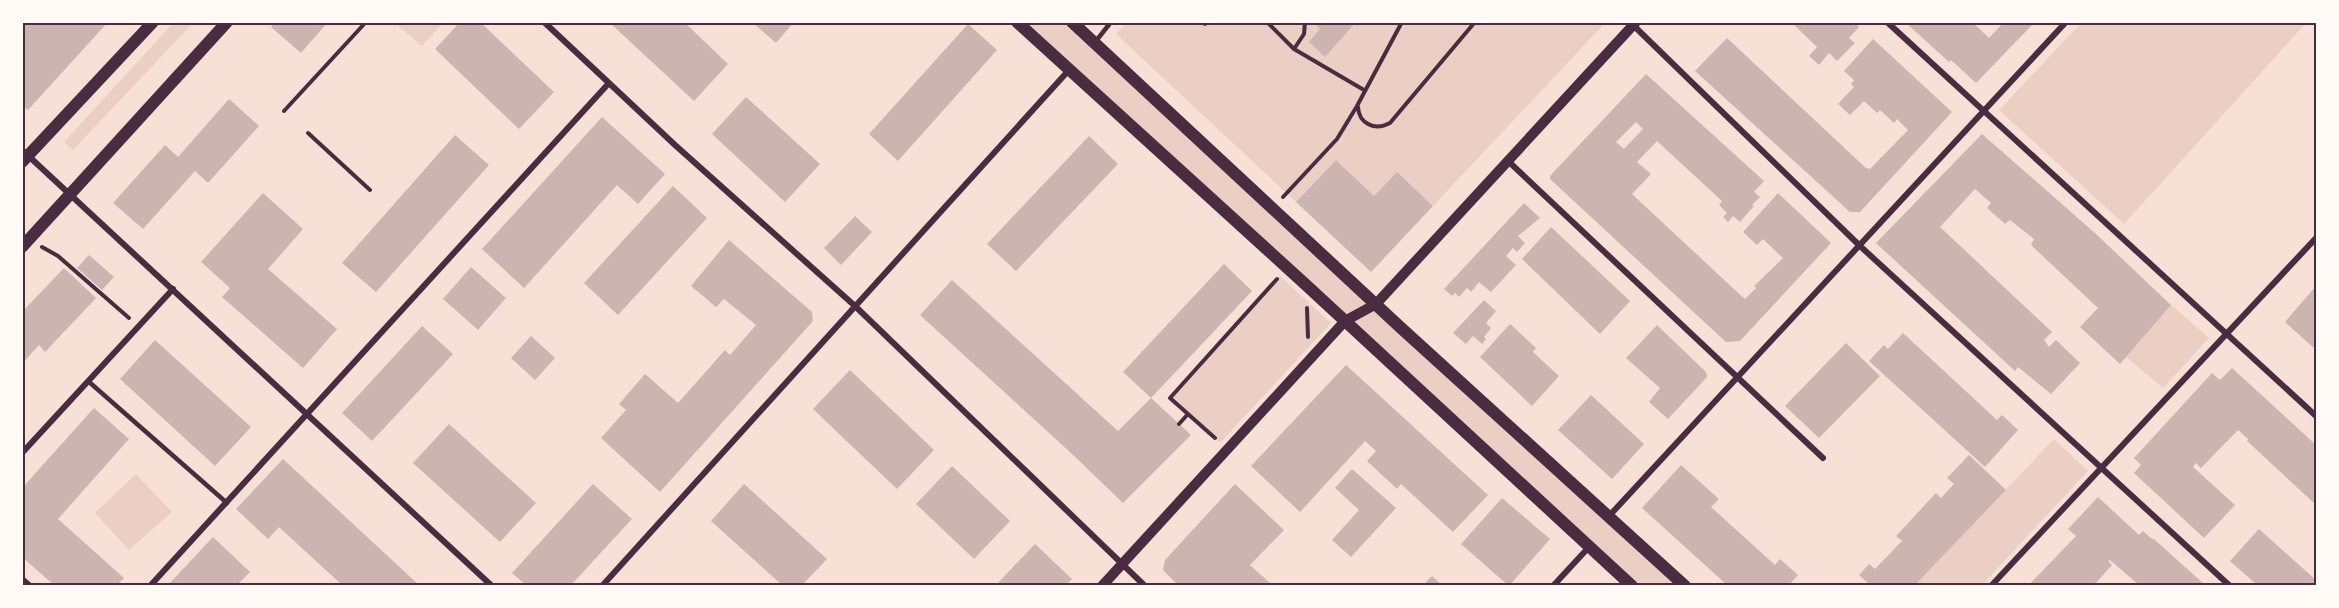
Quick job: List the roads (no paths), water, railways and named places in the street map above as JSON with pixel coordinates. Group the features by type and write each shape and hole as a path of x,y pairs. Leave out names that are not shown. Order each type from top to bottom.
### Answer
{"main road":[{"path":"24,156 153,22"},
{"path":"26,243 227,22"},
{"path":"1017,22 1288,267 1632,585"},
{"path":"1072,22 1376,304 1686,585"}],"street":[{"path":"544,22 855,306 1145,585"},
{"path":"1887,22 2316,416"},
{"path":"1610,515 2066,22"},
{"path":"1102,585 1345,321 1376,304 1635,24 1860,246 2230,585"},
{"path":"602,585 1070,70"},
{"path":"150,585 609,82"},
{"path":"24,156 71,194 492,585"},
{"path":"1508,161 1823,458"},
{"path":"1991,585 2316,238"},
{"path":"22,453 173,289"},
{"path":"1553,585 1590,546"},
{"path":"22,579 30,585"}],"lane":[{"path":"1094,43 1111,22"},
{"path":"88,381 227,503"}]}
